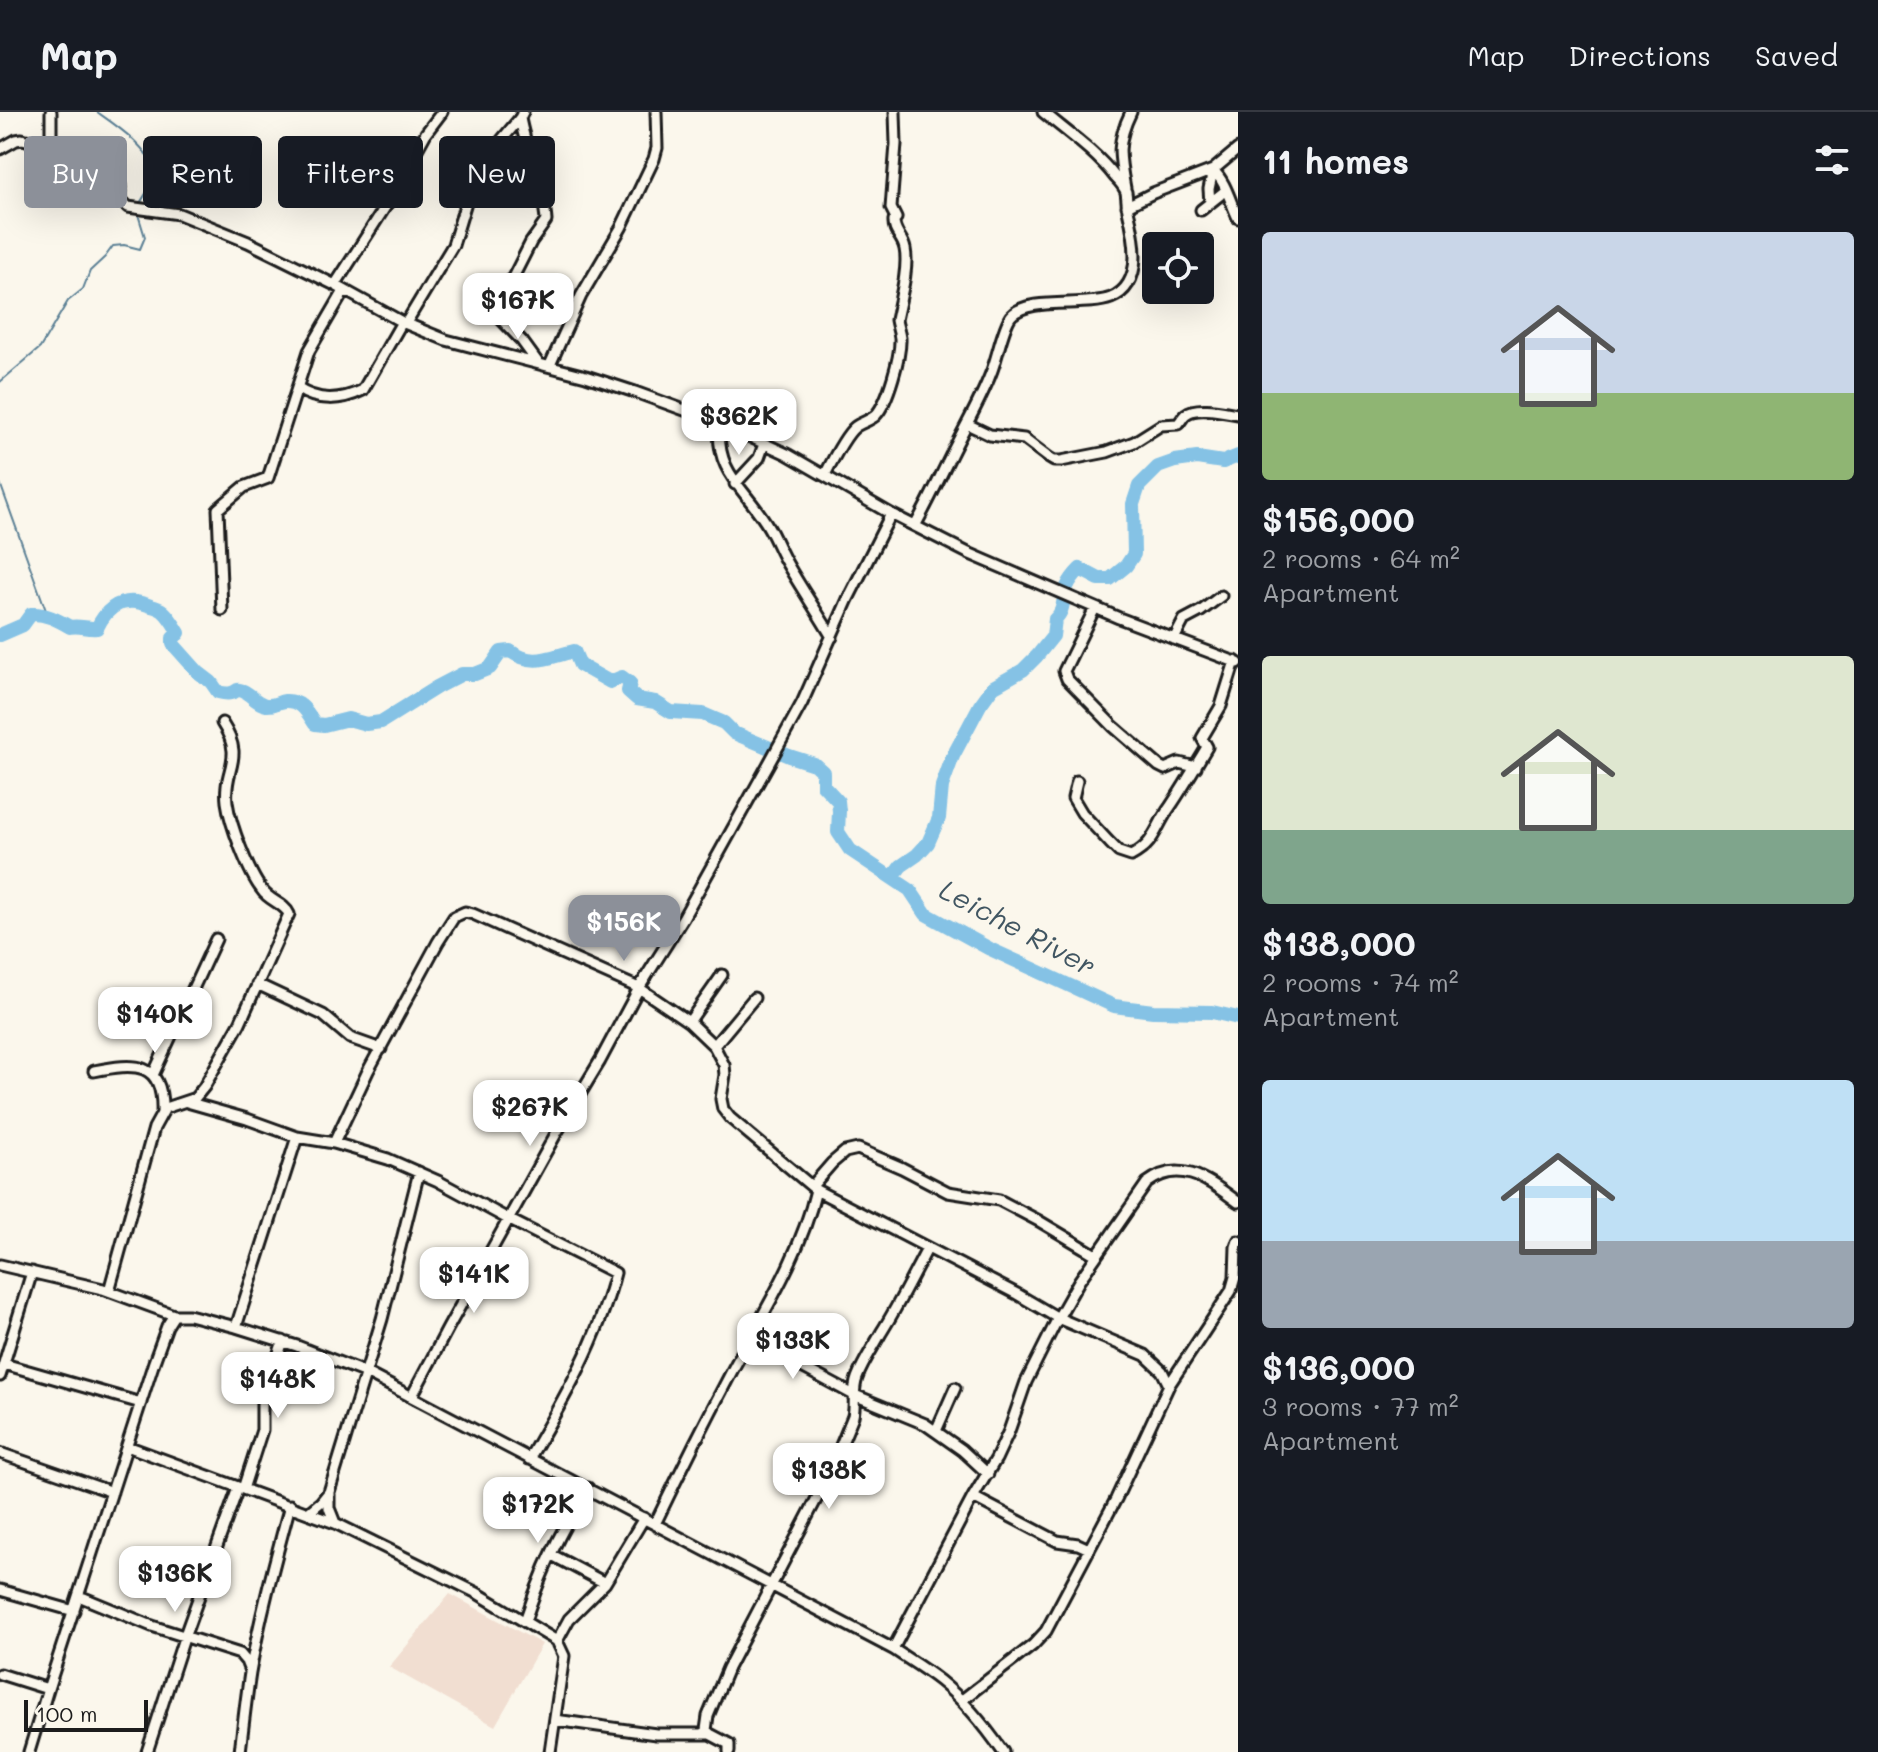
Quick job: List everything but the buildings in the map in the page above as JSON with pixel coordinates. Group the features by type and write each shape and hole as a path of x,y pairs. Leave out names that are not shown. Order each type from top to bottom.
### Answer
{"street":[{"path":"51,112 51,136"},
{"path":"222,610 218,509 244,487 268,478 309,351 340,288 426,133 442,112"},
{"path":"550,365 581,296 615,239 654,159 657,148 656,112"},
{"path":"825,475 849,432 875,416 883,405 897,358 900,337 896,320 906,258 903,243 894,230 896,218 891,208 895,112"},
{"path":"1043,112 1096,157 1125,192"},
{"path":"915,526 998,357 1008,319 1016,310 1048,303 1077,304 1113,297 1129,283 1135,261 1120,142 1131,112"},
{"path":"297,388 324,399 363,390 453,245 476,174 522,115"},
{"path":"522,115 527,151 541,191 546,221 521,261 497,315 538,363"},
{"path":"0,149 24,140"},
{"path":"1127,206 1213,170 1238,149"},
{"path":"1213,170 1220,177 1238,218"},
{"path":"1210,203 1213,170"},
{"path":"1201,210 1225,191"},
{"path":"127,206 179,214 209,225 340,288 404,323 455,343 550,365 720,423 825,475 891,514 968,553 1095,608 1236,662 1221,706 1203,735 1207,747 1153,839 1140,852 1131,856 1119,852 1077,806 1073,798 1077,781"},
{"path":"967,424 990,435 1022,438 1054,461 1061,461 1120,448 1161,425 1178,424 1185,414 1195,411 1238,414"},
{"path":"720,423 721,455 735,484 769,528 787,565 832,637"},
{"path":"735,484 759,458 764,444"},
{"path":"412,1396 557,1132 683,918 781,742 891,514"},
{"path":"1174,639 1184,620 1221,596"},
{"path":"1095,608 1067,662 1064,671 1067,679 1113,726 1159,766 1165,769 1179,763 1196,767"},
{"path":"109,1291 154,1128 162,1113 172,1105 195,1098 204,1087 240,1023 289,914 260,888 230,818 227,782 232,769 234,746 222,723"},
{"path":"334,1143 368,1071 438,942 454,917 465,912 639,988 689,1022 714,1046 724,1065 723,1109 814,1188 1058,1318 1145,1355 1162,1371 1169,1385"},
{"path":"153,1075 216,939"},
{"path":"689,1022 722,975"},
{"path":"257,984 323,1015 350,1038 381,1049"},
{"path":"714,1046 754,998"},
{"path":"94,1071 134,1066 144,1068 153,1075 160,1089 162,1113"},
{"path":"187,1102 239,1116 297,1137 334,1143 388,1159 615,1273 609,1300 582,1364 529,1459"},
{"path":"236,1327 297,1137"},
{"path":"655,1524 801,1237 814,1188 832,1163 845,1152 858,1149 948,1192 999,1200 1096,1255"},
{"path":"335,1523 328,1504 329,1492 389,1295 419,1172"},
{"path":"893,1649 1004,1443 1026,1382 1058,1318 1132,1202 1155,1177 1187,1173 1212,1183 1238,1202"},
{"path":"962,1700 1033,1645 1046,1631 1116,1499 1169,1385 1231,1291 1238,1241"},
{"path":"729,1752 729,1744 706,1730 708,1716 734,1657 837,1455 853,1416 852,1394 866,1357 927,1249"},
{"path":"0,1265 109,1291 174,1315 189,1315 236,1327 283,1341 366,1373 893,1649 939,1680 962,1700 1003,1752"},
{"path":"0,1376 32,1272"},
{"path":"29,1752 141,1403 167,1326 174,1315"},
{"path":"750,1339 852,1394 925,1424 962,1450 988,1474"},
{"path":"147,1752 185,1635 262,1430 262,1403 283,1341"},
{"path":"4,1364 141,1403"},
{"path":"936,1431 955,1388"},
{"path":"127,1446 335,1523 477,1593 557,1641 564,1656 550,1752"},
{"path":"0,1453 112,1492"},
{"path":"525,1621 565,1526 588,1488"},
{"path":"309,1512 329,1492"},
{"path":"973,1497 1057,1541 1089,1549"},
{"path":"243,1751 250,1671 290,1505"},
{"path":"557,1641 569,1619 605,1583 644,1518"},
{"path":"552,1555 605,1583"},
{"path":"0,1590 74,1611"},
{"path":"79,1596 152,1626 240,1654 250,1671"},
{"path":"240,1654 255,1647"},
{"path":"0,1674 48,1689"},
{"path":"555,1720 656,1734 710,1734"}],"shaded area":[{"path":"450,1594 542,1644 495,1726 389,1667"}],"waterway":[{"path":"97,112 131,138 151,163 152,180 138,206"},
{"path":"0,382 40,348 68,301 83,289 90,271 113,246 140,249 145,237 137,211"},
{"path":"892,878 928,843 939,818 942,786 953,756 980,705 993,687 1023,670 1053,636 1055,619 1073,577 1080,569 1099,579 1110,579 1126,566 1134,554 1133,504 1139,486 1158,467 1175,461 1197,458 1223,462 1238,456"},
{"path":"0,483 48,616"},
{"name":"Leiche River","path":"0,635 23,625 31,614 46,616 70,627 97,628 113,607 126,602 142,603 160,609 168,616 179,633 173,638 173,644 218,692 240,690 266,705 296,702 315,724 324,725 348,719 366,724 381,722 462,674 475,674 490,668 501,652 510,651 534,660 574,651 580,665 610,682 622,677 630,683 628,691 637,699 655,702 671,712 703,714 724,723 734,733 814,764 823,772 823,785 838,801 838,832 850,850 910,890 926,914 990,949 1114,1006 1153,1011 1212,1012 1238,1018"}]}
